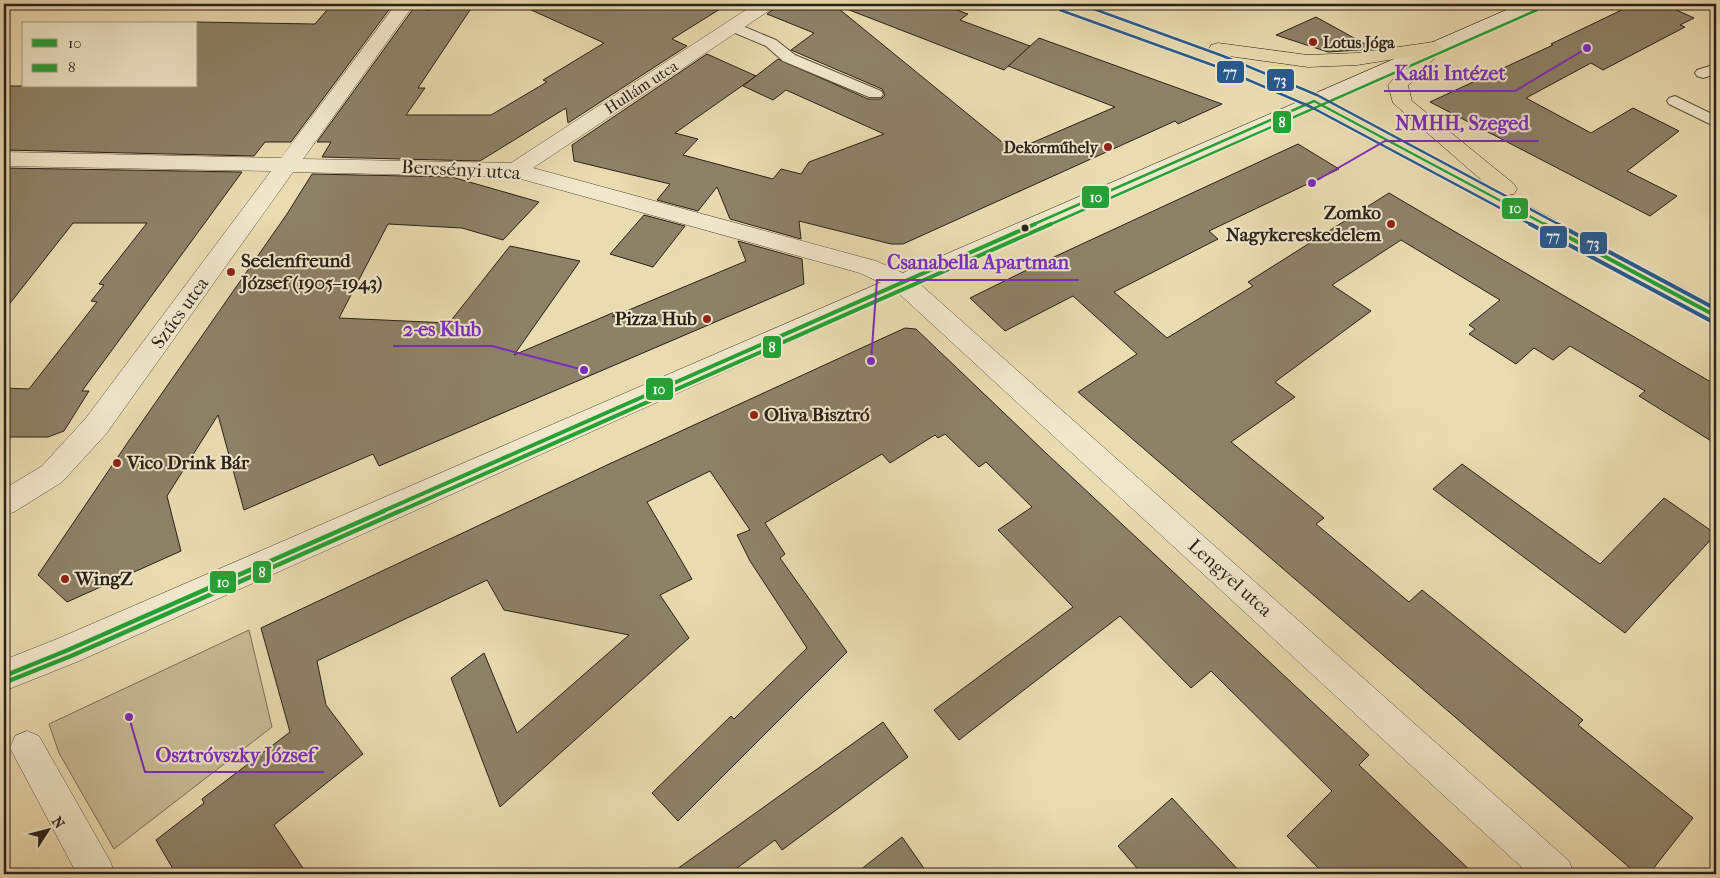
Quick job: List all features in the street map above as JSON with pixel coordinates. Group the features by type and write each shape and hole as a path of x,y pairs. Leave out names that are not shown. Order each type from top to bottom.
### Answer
{"main road":[{"path":"1062,4 1175,44 1273,82 1314,101 1716,316"},
{"path":"1175,44 1308,61 1357,59 1433,48"},
{"path":"1433,48 1398,84 1403,103 1556,229"}],"street":[{"name":"Szűcs utca","path":"4,503 52,474 96,426 406,4"},
{"name":"Hullám utca","path":"515,170 768,4"},
{"path":"4,676 68,650 904,283 1534,4"},
{"name":"Bercsényi utca","path":"4,160 290,164 515,170 868,267 904,283"},
{"name":"Lengyel utca","path":"904,283 1556,874"},
{"path":"27,748 97,874"}],"lane":[{"path":"733,26 771,43 790,58 875,94"},
{"path":"1675,101 1716,122"}],"shaded area":[{"path":"249,630 272,727 114,849 59,753 49,724"}],"building":[{"path":"332,4 391,7 291,142 265,142 254,156 4,150 4,86 22,86 22,88 198,88 198,22 315,24"},
{"path":"434,4 474,4 418,88 425,88 406,115 491,115 547,82 543,80 604,43 518,4 728,4 672,39 687,46 568,123 566,108 480,161 322,157 331,142 317,142 413,9 430,10"},
{"path":"778,4 833,4 1013,151 1115,107 1008,66 1039,38 1222,104 1178,124 1175,121 903,244 891,244 799,221 801,239 730,219 717,187 698,211 657,200 670,184 574,161 572,145 707,54 756,76 778,59 868,99 881,99 885,95 882,89 791,50 814,33 767,14","holes":["756,76 743,86 773,100 786,90 884,134 809,162 801,174 781,169 773,179 683,155 698,139 675,133"]},
{"path":"840,4 940,4 968,14 960,20 1030,46 1004,70 839,6"},
{"path":"1634,4 1663,4 1694,18 1680,25 1685,27 1603,70 1591,63 1526,98 1591,133 1633,108 1679,131 1627,171 1677,196 1650,216 1430,102 1553,45 1551,44"},
{"path":"1316,17 1374,49 1328,52 1276,35"},
{"path":"1298,144 1339,169 1209,231 1218,239 1114,292 1167,338 1253,286 1248,282 1389,193 1716,385 1716,444 1639,396 1645,391 1570,346 1553,360 1534,348 1516,364 1469,334 1475,329 1469,325 1500,300 1401,240 1332,285 1371,311 1275,382 1295,397 1231,442 1324,518 1316,524 1409,602 1422,590 1583,720 1578,725 1693,818 1649,874 1637,874 1078,392 1137,354 1073,296 1005,331 970,298 1041,263"},
{"path":"4,168 242,172 82,391 89,391 64,431 48,437 4,437 4,388 29,389 97,302 91,301 104,285 99,284 147,223 73,223 4,311"},
{"path":"312,174 452,177 539,202 503,240 462,228 388,224 339,318 449,323 510,246 580,261 514,355 617,311 612,317 746,261 738,241 802,259 804,284 379,466 373,454 244,510 218,415 167,496 181,551 67,602 38,575 287,214"},
{"path":"644,215 685,226 653,267 610,254"},
{"path":"905,328 916,329 1369,755 1359,765 1474,874 1324,874 1287,836 1332,791 1211,671 1191,688 1120,616 959,740 934,710 1073,607 998,530 1032,507 986,462 979,467 945,434 938,438 935,435 890,463 882,454 765,523 785,554 780,558 847,652 678,821 652,793 731,716 734,719 807,648 750,561 737,535 750,530 710,471 647,502 692,579 660,595 689,638 500,807 451,678 484,653 517,733 629,635 504,610 487,580 317,661 326,705 363,754 274,825 307,874 176,874 156,840 204,803 202,799 290,732 261,628 607,465"},
{"path":"1462,464 1600,564 1664,498 1716,534 1625,633 1433,489"},
{"path":"883,722 908,757 782,850 775,840 729,874 670,874"},
{"path":"1172,798 1242,874 1142,874 1118,846"},
{"path":"902,837 928,874 855,874"}],"transit line":[{"name":"73","path":"1080,4 1223,56 1317,95 1716,309"},
{"name":"77","path":"1060,10 1218,67 1311,107 1713,322"},
{"name":"8","path":"6,682 71,656 1537,10"},
{"name":"10","path":"1314,101 1716,316"},
{"name":"10","path":"4,676 68,650 1314,101"}],"place":[{"name":"Lotus Jóga","path":"1313,42"},
{"name":"Kaáli Intézet","path":"1587,48"},
{"name":"Dekorműhely","path":"1108,147"},
{"name":"NMHH, Szeged","path":"1312,183"},
{"name":"Zomko Nagykereskedelem","path":"1391,224"},
{"name":"Seelenfreund József (1905–1943)","path":"231,272"},
{"name":"Pizza Hub","path":"707,319"},
{"name":"Csanabella Apartman","path":"871,361"},
{"name":"2-es Klub","path":"584,370"},
{"name":"Oliva Bisztró","path":"754,415"},
{"name":"Vico Drink Bár","path":"117,463"},
{"name":"WingZ","path":"65,579"},
{"name":"Osztróvszky József","path":"129,717"}]}
